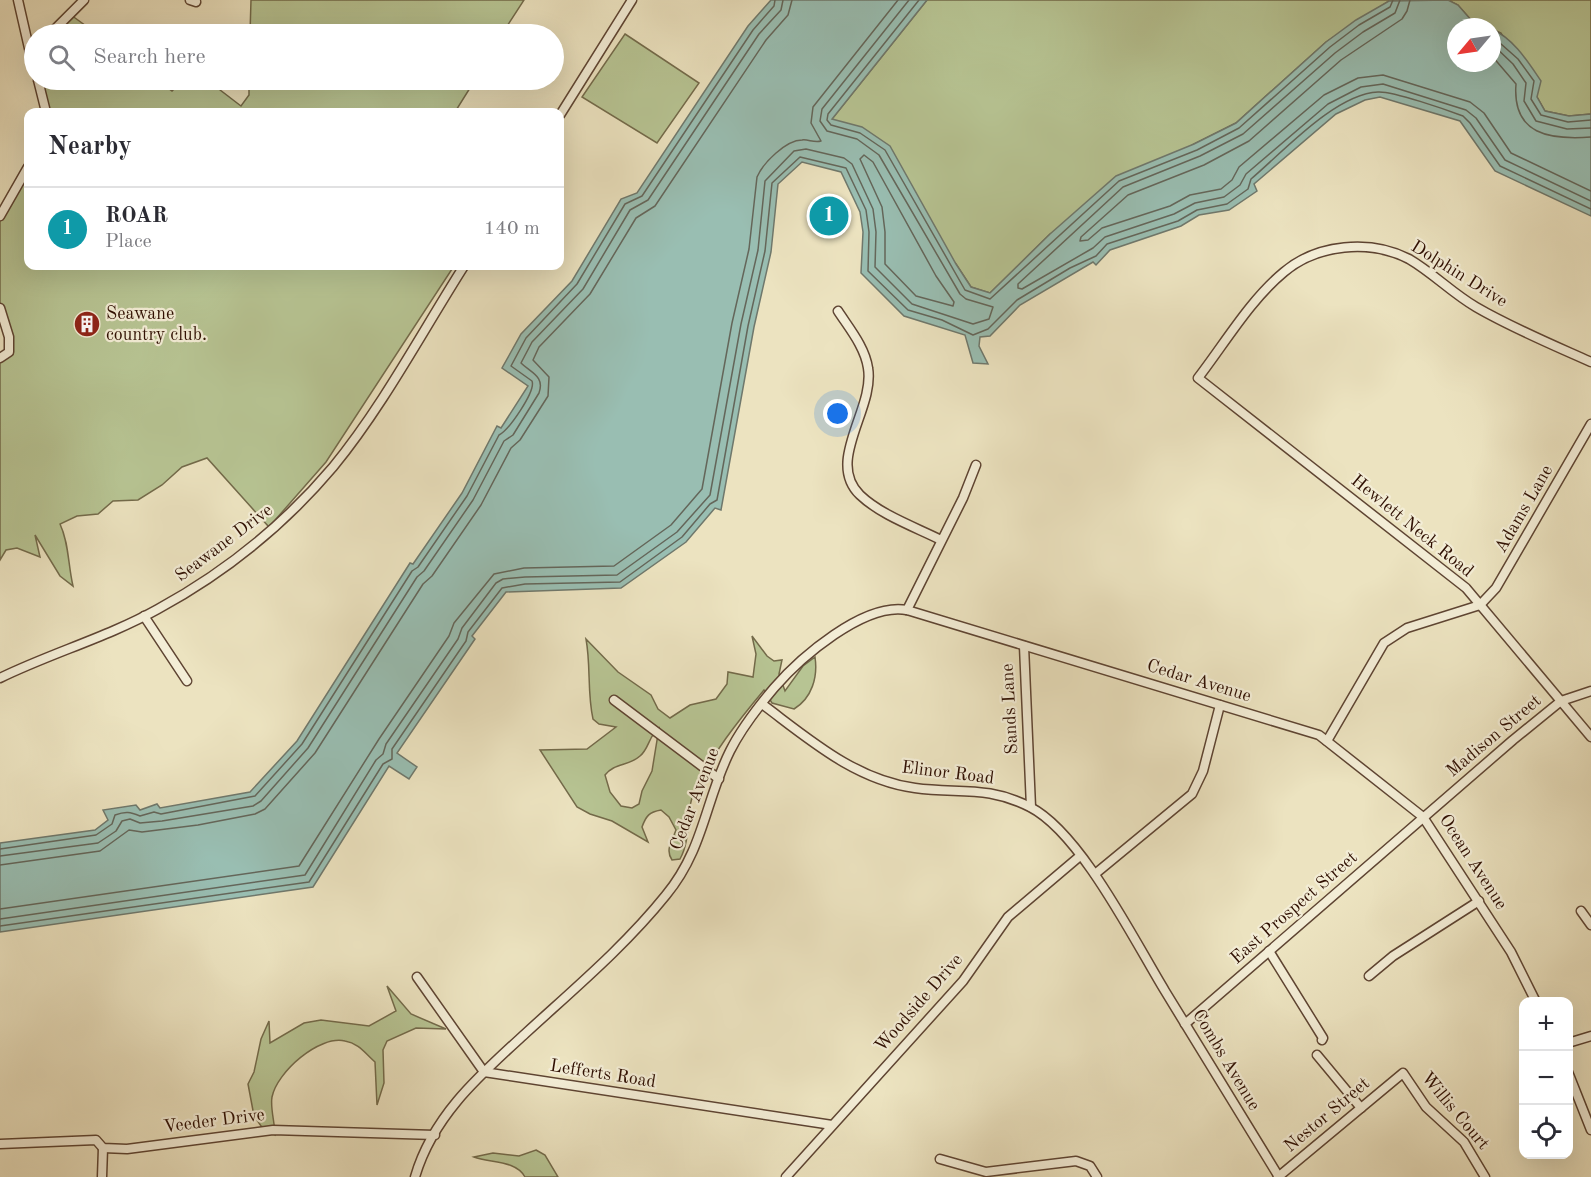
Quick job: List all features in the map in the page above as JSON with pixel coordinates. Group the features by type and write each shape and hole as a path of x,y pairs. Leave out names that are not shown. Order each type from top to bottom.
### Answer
{"street":[{"path":"18,0 24,24"},
{"path":"70,0 72,12"},
{"path":"61,24 84,0"},
{"path":"564,109 632,0"},
{"path":"40,90 45,108"},
{"path":"0,216 24,174"},
{"name":"Dolphin Drive","path":"1207,366 1262,295 1285,271 1311,256 1350,247 1381,249 1407,258 1476,307 1591,362"},
{"name":"Seawane Drive","path":"0,678 144,616 189,591 228,565 299,504 333,466 372,411 461,270"},
{"path":"0,308 9,337 9,352 0,358"},
{"path":"838,311 862,347 870,379 866,402 847,454 848,469 858,493 872,504 941,540"},
{"name":"Hewlett Neck Road","path":"1207,366 1198,378 1466,588 1591,737"},
{"name":"Adams Lane","path":"1480,605 1505,576 1591,424"},
{"path":"907,610 963,498 976,465"},
{"path":"1328,741 1384,643 1407,628 1480,605"},
{"name":"Cedar Avenue","path":"415,1177 424,1152 451,1107 484,1072 619,948 668,894 698,844 730,751 762,704 796,666 838,632 875,614 907,610 1311,732 1328,741"},
{"path":"144,616 187,681"},
{"name":"Sands Lane","path":"1024,646 1031,807"},
{"name":"Madison Street","path":"1423,817 1561,701 1591,691"},
{"path":"614,700 719,779"},
{"name":"Elinor Road","path":"762,704 831,755 880,780 915,788 987,791 1031,807 1095,874 1147,960"},
{"path":"1095,874 1192,794 1203,771 1220,705"},
{"name":"Ocean Avenue","path":"1328,741 1423,817 1511,952 1534,997"},
{"name":"East Prospect Street","path":"1185,1024 1423,817"},
{"name":"Woodside Drive","path":"786,1177 964,980 1008,918 1080,856"},
{"path":"1370,976 1393,956 1479,901"},
{"path":"1581,911 1591,925"},
{"path":"1269,951 1323,1038 1322,1040"},
{"name":"Combs Avenue","path":"1147,960 1279,1177"},
{"path":"417,977 484,1072"},
{"path":"1573,1042 1591,1036"},
{"path":"1317,1055 1361,1108"},
{"name":"Lefferts Road","path":"484,1072 832,1125"},
{"name":"Willis Court","path":"1396,1079 1403,1073 1426,1107 1464,1142 1485,1177"},
{"name":"Nestor Street","path":"1279,1177 1396,1079"},
{"path":"1573,1083 1591,1130"},
{"name":"Veeder Drive","path":"0,1144 96,1140 104,1148 127,1149 273,1130 435,1135"},
{"path":"102,1177 104,1148"},
{"path":"940,1159 986,1173 1076,1161 1090,1166 1097,1177"}],"green space":[{"path":"251,0 524,0 508,24 250,24"},
{"path":"927,0 1399,0 1389,1 1326,42 1236,123 1194,144 1050,234 990,293 971,287 956,264 832,119"},
{"path":"1448,0 1591,0 1591,114 1569,116 1545,111 1501,33 1501,18 1469,18 1458,5"},
{"path":"71,15 83,24 62,24"},
{"path":"625,34 699,83 657,143 582,97"},
{"path":"41,90 220,90 241,106 249,95 249,90 469,90 458,108 45,108"},
{"path":"24,173 24,270 451,270 326,462 269,527 207,458 182,467 162,485 138,500 113,501 98,514 77,516 60,524 67,546 73,586 60,576 35,535 40,557 17,548 6,550 0,560 0,358 9,344 0,312 0,212"},
{"path":"752,636 767,656 774,661 782,660 779,674 785,691 803,666 815,657 816,672 812,686 805,699 794,709 772,703 764,690 735,726 708,765 691,799 686,842 680,859 672,860 670,856 670,845 676,830 669,817 661,810 651,813 643,823 642,827 648,842 612,821 590,814 577,807 540,750 587,749 616,727 599,724 593,719 586,639 618,672 651,695 658,709 670,718 690,705 716,699 727,684 728,672 753,677 756,654","holes":["659,728 652,771 642,791 639,804 632,808 621,806 610,792 605,775 613,768 631,762 640,756"]},
{"path":"387,986 411,1014 446,1029 416,1028 387,1041 383,1050 384,1083 377,1105 375,1062 361,1049 350,1042 335,1041 312,1049 290,1067 276,1087 272,1097 275,1135 261,1126 254,1116 248,1084 254,1072 261,1039 269,1021 270,1043 304,1023 321,1020 369,1026 396,1011"},
{"path":"536,1150 545,1155 558,1177 525,1177 509,1165 474,1157 493,1153 519,1156"}],"water":[{"path":"771,0 927,0 832,119 862,127 890,146 971,287 990,293 1050,234 1116,176 1194,144 1236,123 1326,42 1356,20 1389,1 1448,0 1458,5 1469,18 1447,18 1447,72 1501,72 1501,34 1526,59 1541,81 1537,97 1545,111 1569,116 1591,114 1591,216 1495,171 1460,121 1380,97 1365,100 1336,114 1254,184 1257,191 1229,210 1199,215 1181,226 1110,250 1096,265 1093,262 1020,305 990,336 980,337 979,346 988,364 973,363 965,335 904,316 861,273 863,232 860,212 841,172 802,162 778,184 771,252 754,327 721,510 715,508 686,542 621,588 506,592 472,636 475,639 397,753 417,767 409,779 389,766 313,887 0,932 0,843 95,830 108,820 103,810 136,805 140,810 157,804 160,808 250,792 297,741 410,563 413,564 462,493 497,426 501,428 528,386 502,368 521,334 572,281 621,199 637,193 748,26"}],"place":[{"name":"ROAR","path":"829,216"},
{"name":"Seawane country club.","path":"87,324"}]}
